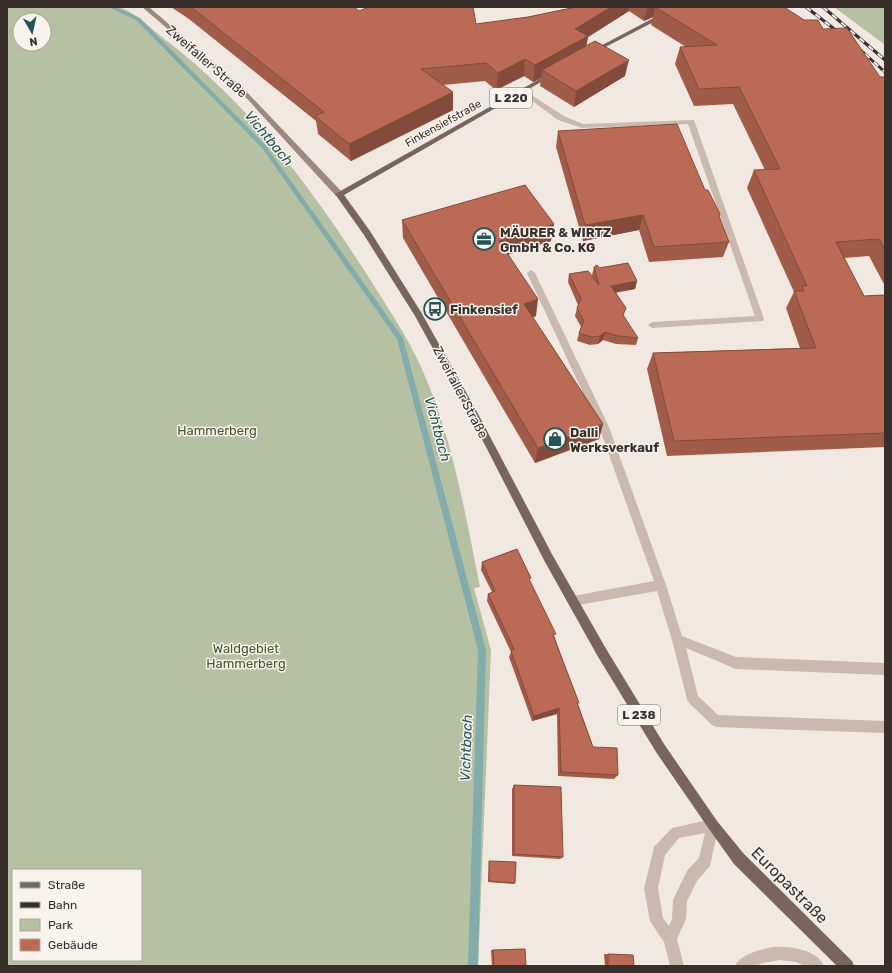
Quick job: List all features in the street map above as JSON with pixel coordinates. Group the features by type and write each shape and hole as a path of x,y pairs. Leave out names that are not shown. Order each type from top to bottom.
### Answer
{"main road":[{"name":"Zweifaller Straße","path":"145,7 241,89 339,194 367,233 422,321 473,412 549,559 601,651 660,748 713,825"},
{"path":"586,55 659,17 686,7"},
{"name":"Finkensiefstraße","path":"339,194 560,70"},
{"name":"Europastraße","path":"713,825 748,869 847,966"}],"street":[{"path":"522,92 561,118 582,126 691,122 760,319 652,325"},
{"path":"531,274 604,427 661,585 678,640 693,699 716,721 885,727"},
{"path":"573,601 661,585"},
{"path":"678,640 736,663 885,670"},
{"path":"670,939 680,918 680,900 692,876 705,861 713,825 676,832 659,852 651,888 657,921 670,939 677,966"},
{"path":"742,966 750,960 778,952 803,957 817,966"}],"green space":[{"name":"Waldgebiet Hammerberg","path":"108,6 127,10 190,60 249,116 276,147 326,213 394,317 415,355 427,381 445,431 458,482 480,587 474,588 491,650 478,966 7,966 7,7"},
{"path":"834,7 885,7 885,45"}],"building":[{"path":"191,7 354,7 359,11 369,7 473,7 476,24 528,17 576,7 611,7 575,29 588,36 535,65 525,59 498,73 486,63 421,69 453,92 349,144 315,116 324,112"},
{"path":"655,7 784,7 804,20 818,20 823,29 847,28 880,77 885,77 885,250 879,239 836,242 864,296 885,295 885,433 674,441 653,353 816,348 794,291 804,291 802,286 807,286 754,170 780,169 739,87 699,89 680,47 717,45"},
{"path":"595,41 629,60 576,91 542,70"},
{"path":"677,124 705,190 708,190 720,214 719,216 729,242 654,247 643,215 585,225 558,131"},
{"path":"525,185 554,224 499,241 538,299 524,304 603,424 538,448 402,220"},
{"path":"628,263 637,281 611,286 626,308 623,315 638,338 618,336 605,332 600,336 591,337 579,333 584,321 577,308 581,299 569,274 588,271 599,285 594,267 597,265 599,268"},
{"path":"517,549 531,578 529,579 556,634 553,635 579,703 577,703 593,747 617,748 618,775 561,772 559,708 534,716 511,651 514,649 488,594 495,591 482,562"},
{"path":"514,785 561,787 563,857 514,854"},
{"path":"489,861 516,862 515,883 489,881"},
{"path":"525,949 526,966 494,966 493,950"},
{"path":"608,954 633,955 634,966 608,966"}],"waterway":[{"name":"Vichtbach","path":"111,7 138,19 264,147 400,338 482,650 473,966"}],"railway":[{"path":"806,7 842,35"},
{"path":"823,7 885,60"},
{"path":"856,46 885,72"}],"place":[{"name":"MÄURER & WIRTZ GmbH & Co. KG","path":"484,239"},
{"name":"Finkensief","path":"435,309"},
{"name":"Dalli Werksverkauf","path":"555,439"}],"park label":[{"name":"Hammerberg","path":"217,430"}]}
